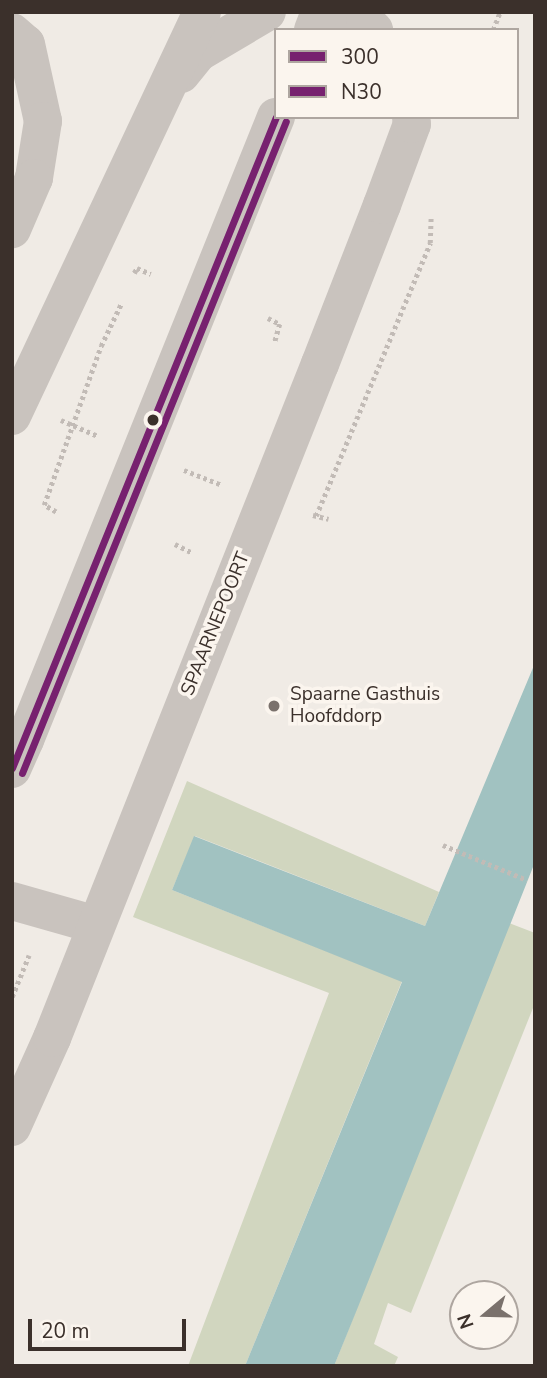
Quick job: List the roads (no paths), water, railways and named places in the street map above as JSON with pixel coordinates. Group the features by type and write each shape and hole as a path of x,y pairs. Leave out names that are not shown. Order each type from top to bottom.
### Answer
{"street":[{"path":"12,416 202,12"},
{"path":"162,98 198,53 267,12"},
{"path":"344,12 365,21 372,28"},
{"path":"12,32 26,44 43,121 34,178 12,229"},
{"path":"12,769 275,119"},
{"name":"SPAARNEPOORT","path":"12,1128 96,925 373,229 412,124 411,119"},
{"path":"12,901 96,925"}],"water":[{"path":"535,663 535,862 334,1366 245,1366 402,982 172,890 194,836 425,926"}],"place":[{"name":"Spaarne Gasthuis Hoofddorp","path":"274,706"}]}
